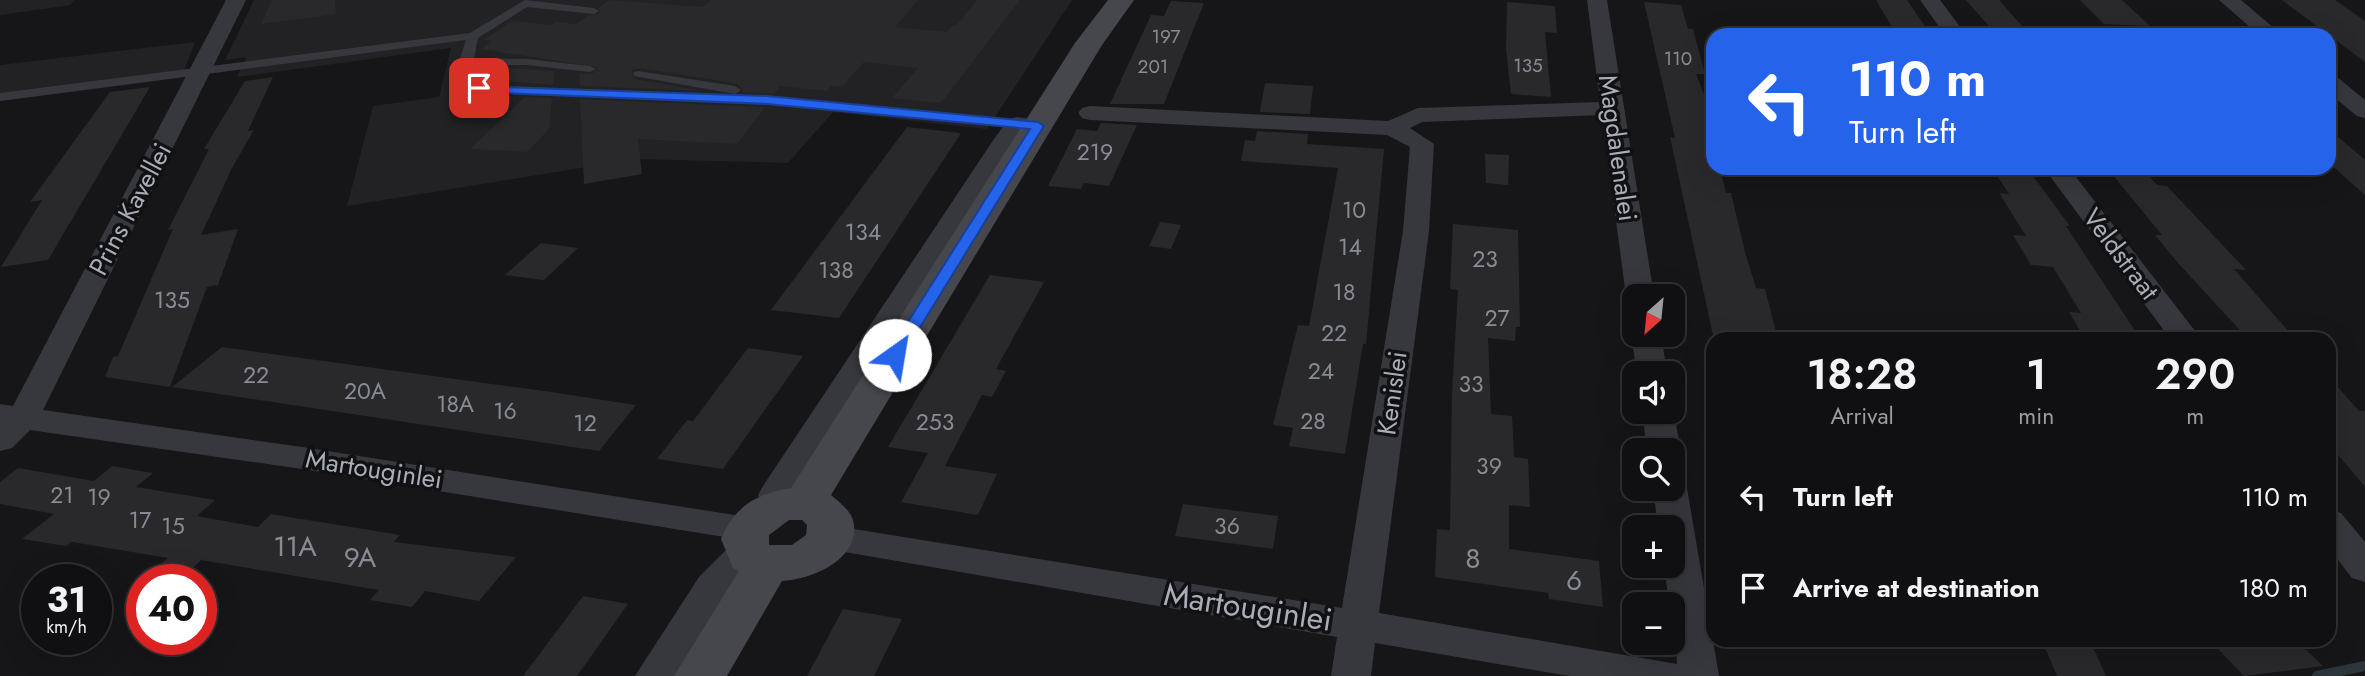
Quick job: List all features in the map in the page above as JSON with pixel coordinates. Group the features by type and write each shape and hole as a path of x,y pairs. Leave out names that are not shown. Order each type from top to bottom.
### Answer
{"street":[{"name":"Prins Kavellei","path":"8,424 203,71 236,0"},
{"path":"1089,43 1104,0"},
{"path":"700,676 778,532 1027,125 1121,0"},
{"name":"Magdalenalei","path":"1597,0 1638,284"},
{"path":"1930,0 1951,28"},
{"path":"2229,0 2263,28"},
{"path":"2336,88 2365,111"},
{"name":"Kenislei","path":"1392,128 1418,116 1612,108"},
{"name":"Kenislei","path":"1090,113 1392,128 1422,144 1416,231 1350,676"},
{"name":"Veldstraat","path":"2061,175 2181,332"},
{"name":"Martouginlei","path":"8,424 329,462 1666,676"},
{"path":"1672,501 1699,676"},
{"path":"2336,531 2365,568"},
{"path":"655,676 712,587 778,532"}],"lane":[{"path":"0,97 473,36 529,2 594,11"},
{"path":"473,36 463,78 468,84 479,88 767,100 1027,125"},
{"path":"465,61 527,62 590,69"},
{"path":"638,74 737,90 767,100"}],"shaded area":[{"path":"0,0 74,0 70,5 0,15"},
{"path":"254,0 1072,0 987,129 833,112 788,163 636,159 347,206 373,106 439,97 451,48 237,77 246,57 225,60"},
{"path":"195,42 181,78 0,101 0,65"}],"building":[{"path":"272,0 335,0 336,14 261,24"},
{"path":"609,0 703,7 711,0 918,0 895,27 947,32 952,26 956,26 977,0 1020,0 941,103 892,98 918,68 864,62 842,87 831,86 826,91 780,86 774,94 742,92 743,89 735,83 638,68 632,70 634,79 703,91 580,86 579,73 591,74 598,70 597,67 481,49 492,41 484,40 512,21 551,25 556,22 576,24 587,16 600,13 598,8"},
{"path":"1876,0 1907,0 1926,28 1893,28"},
{"path":"1966,0 1999,0 2024,28 1991,28"},
{"path":"2080,0 2122,0 2150,26 2104,24"},
{"path":"2282,0 2335,0 2365,21 2365,62 2336,40 2336,28 2319,28"},
{"path":"1171,1 1204,3 1164,104 1110,104 1151,15 1164,16"},
{"path":"1507,2 1555,6 1557,33 1545,32 1551,97 1511,94 1506,50"},
{"path":"1644,2 1681,5 1688,29 1693,29 1705,74 1696,74 1706,100 1706,175 1722,175 1726,193 1731,193 1756,288 1765,289 1776,332 1712,332 1670,137 1675,138"},
{"path":"510,68 554,71 553,85 494,80"},
{"path":"273,77 248,131 254,130 232,168 201,235 238,229 218,285 207,287 170,387 105,377 113,357 118,356 173,229 168,230 209,149 204,149 245,81"},
{"path":"1265,83 1313,86 1310,114 1260,112"},
{"path":"150,87 48,260 1,267 42,200 30,202 110,92"},
{"path":"525,97 552,98 549,129 527,152 470,149"},
{"path":"580,99 765,107 737,144 638,139 642,174 584,184"},
{"path":"1101,123 1137,125 1109,186 1084,183 1081,189 1048,186 1077,129 1097,131"},
{"path":"907,127 961,133 839,318 771,310"},
{"path":"1257,131 1308,134 1307,144 1384,149 1366,344 1363,344 1345,454 1289,446 1293,428 1273,425 1298,325 1309,326 1338,168 1241,161 1245,140 1255,141"},
{"path":"2336,135 2365,160 2365,195 2336,169"},
{"path":"1485,154 1509,155 1508,185 1486,183"},
{"path":"1997,175 2032,175 2070,226 2066,226 2136,332 2081,332 2069,312 2081,313 2053,267 2031,265 2013,235 2026,236 1999,193 2009,194"},
{"path":"2113,175 2148,175 2157,185 2167,186 2246,270 2234,269 2289,332 2242,332 2155,235 2162,235"},
{"path":"1160,222 1181,225 1171,249 1149,246"},
{"path":"1453,224 1518,230 1520,327 1516,327 1515,341 1488,338 1491,414 1512,416 1514,457 1528,459 1530,507 1509,505 1509,549 1599,561 1603,607 1549,599 1548,593 1435,577 1437,529 1450,530 1452,393 1458,290 1450,289"},
{"path":"541,243 578,248 544,280 505,275"},
{"path":"990,275 1044,282 996,369 1006,371 992,397 982,395 945,466 997,474 978,515 901,502 928,453 888,447"},
{"path":"222,347 636,405 599,451 172,387"},
{"path":"748,348 803,356 723,469 657,459 687,420 693,421"},
{"path":"2336,385 2359,411 2365,411 2365,487 2336,452"},
{"path":"112,466 153,473 136,487 215,500 197,516 258,527 271,514 400,535 394,542 516,557 479,601 425,591 412,607 370,600 379,590 201,560 197,564 161,564 168,558 72,542 66,546 22,539 54,514 0,504 0,482 18,468 94,481"},
{"path":"1183,504 1278,516 1273,549 1175,536"},
{"path":"583,596 628,604 577,676 523,676"},
{"path":"843,609 902,619 874,676 807,676"},
{"path":"2045,647 2093,647 2106,676 2057,676"},
{"path":"2216,647 2303,647 2323,666 2244,676"}],"waterway":[{"path":"2317,676 2365,666"}],"route":[{"path":"479,88 767,100 1038,126 895,355"}]}
